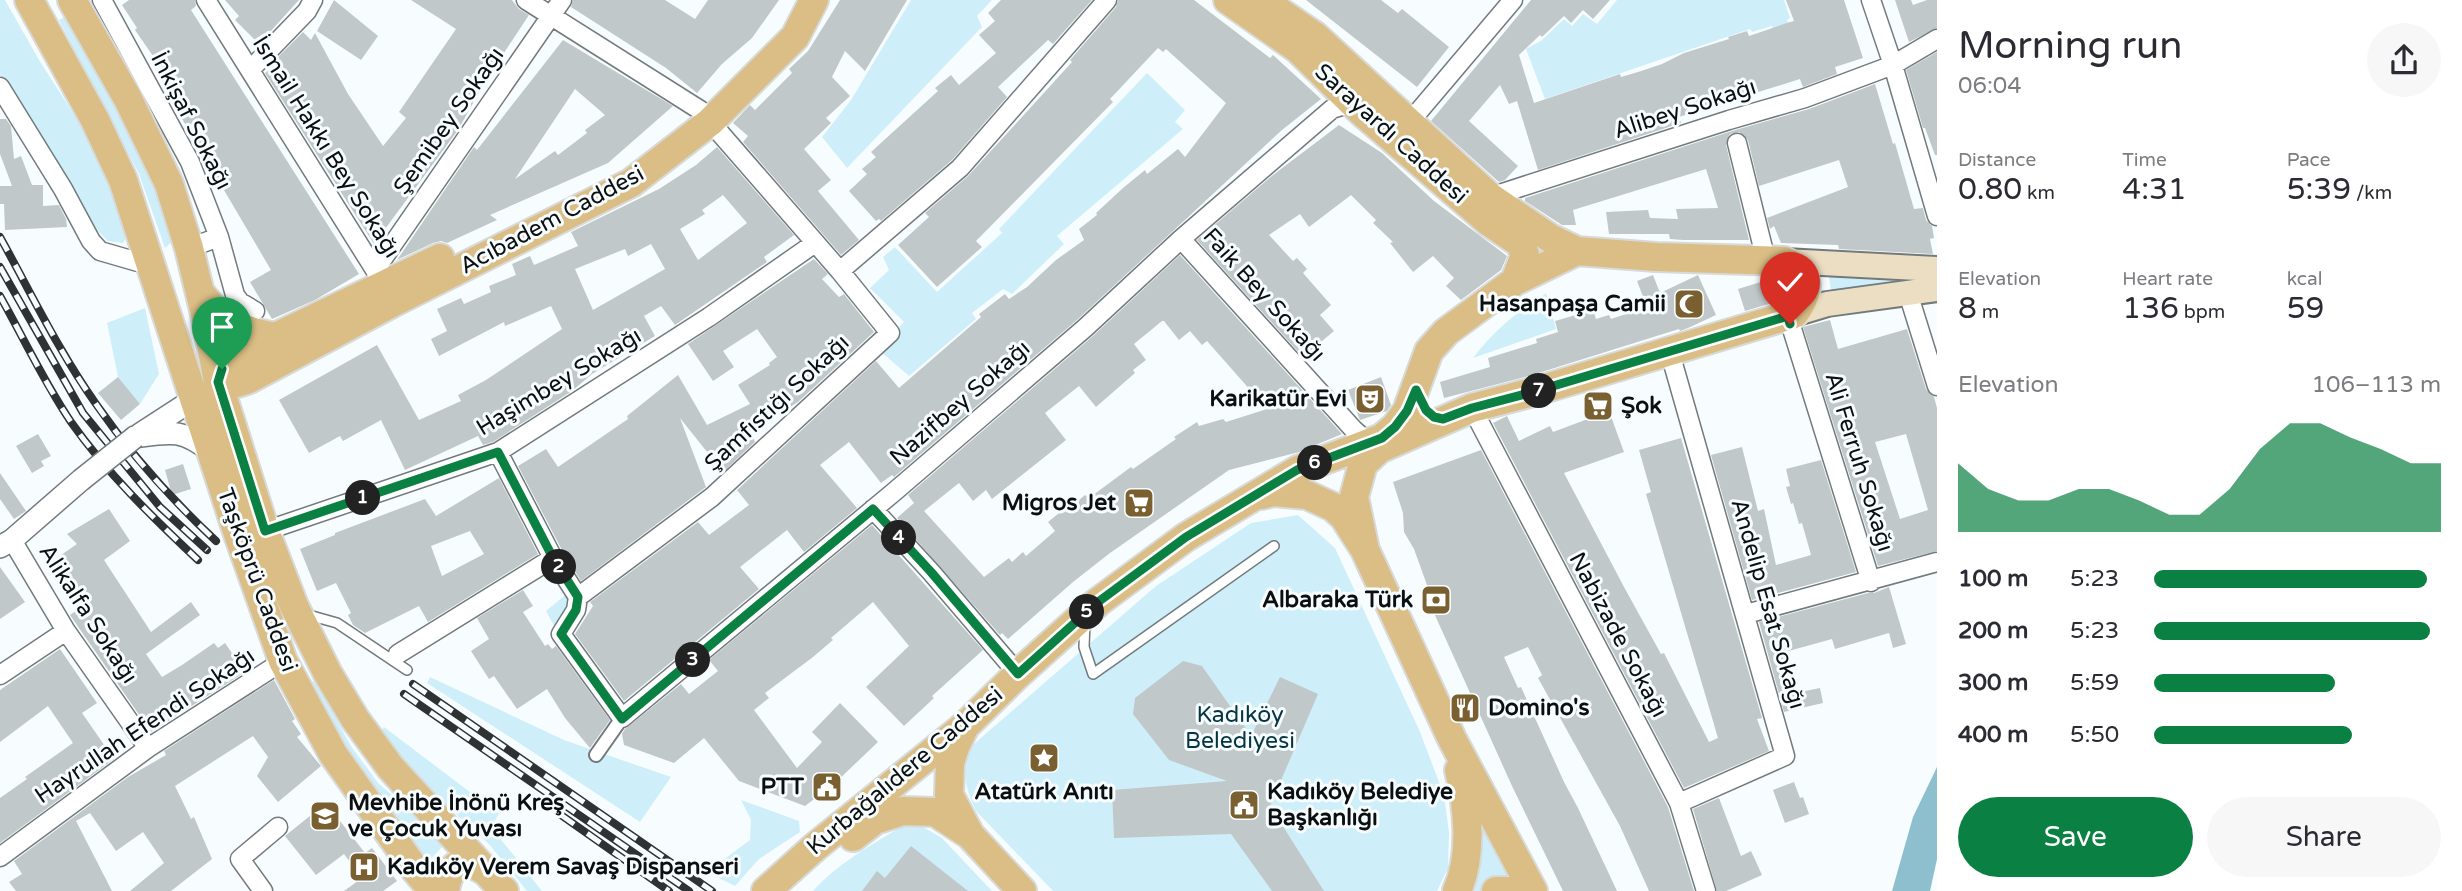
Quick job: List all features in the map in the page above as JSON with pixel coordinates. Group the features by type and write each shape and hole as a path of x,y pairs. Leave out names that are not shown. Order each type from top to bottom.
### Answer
{"main road":[{"name":"Taşköprü Caddesi","path":"29,0 123,180 211,452 283,661 333,754 414,869 433,891"},
{"name":"Taşköprü Caddesi","path":"72,0 128,99 164,175 189,248 213,346 218,382 265,531 297,611 328,674 355,719 391,768 497,882"},
{"name":"Acıbadem Caddesi","path":"705,116 785,24 799,0"},
{"name":"Acıbadem Caddesi","path":"383,286 249,379 226,385 218,382 220,372 231,361 276,337 383,286 631,183 795,37 814,0"},
{"name":"Sarayardı Caddesi","path":"1228,0 1298,49 1363,113 1489,222 1520,243 1525,254 1515,281"},
{"name":"Sarayardı Caddesi","path":"1262,0 1315,36 1490,197 1550,238 1577,251 1656,257 1775,260"},
{"path":"149,261 189,248"},
{"name":"Sarayardı Caddesi","path":"1416,390 1429,351 1446,332 1515,281 1577,251"},
{"path":"1775,260 1937,269"},
{"path":"1775,260 1796,267 1804,277 1805,296 1791,315"},
{"path":"1365,550 1354,497 1363,464 1379,449 1443,419 1472,408 1670,353 1827,304 1937,289"},
{"path":"199,290 215,312 224,319 255,333 276,337"},
{"path":"194,399 218,382"},
{"path":"1416,390 1426,410 1434,417 1443,419"},
{"name":"Kurbağalıdere Caddesi","path":"766,891 822,841 966,725 1098,602 1186,537 1248,498 1297,470 1370,444 1395,427 1407,411 1416,390"},
{"path":"1248,498 1274,492 1307,495 1345,517 1365,550 1452,739 1533,891"},
{"path":"966,725 950,763 948,795 970,835"},
{"path":"1452,739 1464,791 1467,834 1462,879 1457,891"},
{"path":"787,891 875,820 903,811 935,812 970,835 1022,891"},
{"path":"445,891 450,873 464,863 473,863 497,882"},
{"path":"1496,891 1511,891"}],"street":[{"name":"İnkişaf Sokağı","path":"102,0 190,162 219,237 235,295 240,302 255,311"},
{"name":"İsmail Hakkı Bey Sokağı","path":"206,0 383,286"},
{"path":"250,70 307,11 313,0"},
{"name":"Şamfıstığı Sokağı","path":"526,0 705,116 890,332 712,496 578,597 576,610 561,634 622,719"},
{"name":"Şemibey Sokağı","path":"383,286 562,0"},
{"path":"840,271 960,168 1107,0"},
{"path":"1408,124 1513,0"},
{"path":"1871,0 1937,216"},
{"name":"Alibey Sokağı","path":"1490,197 1805,98 1893,65 1937,39"},
{"path":"0,87 7,111 64,189 91,241 100,251 138,262 149,261"},
{"name":"Nazifbey Sokağı","path":"596,755 622,719 1085,328 1181,239 1332,109 1345,105 1363,113"},
{"path":"1737,143 1775,260"},
{"path":"189,248 219,237"},
{"name":"Faik Bey Sokağı","path":"1181,239 1354,430 1370,444"},
{"name":"Haşimbey Sokağı","path":"265,531 498,452 709,317 815,243"},
{"path":"1908,293 1937,386"},
{"name":"Ali Ferruh Sokağı","path":"1791,315 1871,582"},
{"name":"Andelip Esat Sokağı","path":"1670,353 1786,756 1679,803"},
{"path":"6,543 135,437 194,399"},
{"name":"Nabizade Sokağı","path":"1472,408 1679,803 1706,891"},
{"path":"135,437 178,433 195,439 211,452"},
{"path":"498,452 553,558 578,597"},
{"path":"873,509 1018,674"},
{"name":"Alikalfa Sokağı","path":"6,543 148,748"},
{"path":"393,655 553,558"},
{"path":"1746,614 1937,562"},
{"path":"0,676 66,631"},
{"name":"Hayrullah Efendi Sokağı","path":"0,857 148,748 283,661"},
{"path":"263,891 240,859 278,827"}],"lane":[{"path":"1085,614 1084,647 1093,674 1274,546"},
{"path":"297,611 337,623 393,655 407,670"}],"green space":[{"path":"0,0 5,0 39,60 89,138 129,234 123,243 108,241 94,227 0,75"},
{"path":"911,0 992,0 977,16 982,27 847,168 822,137 851,100"},
{"path":"1617,0 1784,0 1790,18 1787,20 1798,50 1780,56 1772,26 1752,32 1750,29 1545,99 1526,49 1542,40 1564,19 1572,26 1583,14 1597,24"},
{"path":"69,14 135,133 175,239 165,248 139,174 59,20"},
{"path":"1147,73 1185,110 1175,122 1183,129 1057,236 1064,244 1012,294 1003,289 972,313 976,319 909,376 879,350 904,322 870,288 889,270 883,257 895,247 937,292 1002,233 999,229"},
{"path":"1828,272 1906,276 1907,284 1832,295"},
{"path":"1546,293 1556,329 1473,358 1506,322"},
{"path":"145,308 159,374 140,404 118,377 107,323"},
{"name":"Kadıköy Belediyesi","path":"1298,515 1335,548 1420,732 1444,795 1449,832 1448,868 1437,891 1053,891 976,811 966,778 967,762 974,744 1156,586 1251,523"},
{"path":"570,591 574,598 558,633 546,611"},
{"path":"301,674 317,684 351,746 378,783 446,843 425,865 361,781"},
{"path":"430,677 564,740 671,777 640,822 427,683"},
{"path":"384,727 499,814 491,827 542,891 527,891 489,844 408,770 379,734"},
{"path":"741,800 799,821 800,832 759,859 735,886 707,872 750,840 751,820"},
{"path":"1481,809 1519,879 1488,885 1480,891 1474,891 1479,868"},
{"path":"901,827 923,827 942,838 992,891 813,891 843,864"}],"shaded area":[{"path":"1937,767 1937,859 1930,891 1892,891 1913,817"}],"building":[{"path":"129,0 195,0 196,6 191,10 359,274 315,300 272,319 250,282 271,270 181,117 191,111 135,30 137,28 122,5"},
{"path":"225,0 299,0 259,44 235,20 239,16"},
{"path":"334,0 378,36 361,60 317,31"},
{"path":"411,0 512,0 519,9 529,15 486,80 458,130 374,244 265,73 278,63 275,60 303,32 311,40 315,33 348,94 383,146 406,118 399,112 456,29"},
{"path":"573,0 665,0 695,19 708,0 779,0 752,38 722,64 697,93 666,68 571,7"},
{"path":"840,0 907,0 865,71 845,51 832,77 850,96 826,118 831,123 804,149 831,180 818,191 859,240 841,255 743,142 748,136 733,123 750,105 755,110 792,73 789,69 808,51"},
{"path":"1001,0 1092,0 1053,44 1048,40 998,87 1007,97 952,160 881,221 876,221 849,191 867,174 862,169 876,157 871,152 938,91 935,88 951,75 959,85 996,53 979,35 995,21 988,13"},
{"path":"1118,0 1194,0 1270,58 1273,55 1321,99 1282,130 1077,320 894,477 892,475 881,483 849,442 820,465 857,508 804,552 787,530 740,567 759,589 624,701 575,634 593,606 590,602 698,522 709,535 749,505 737,490 876,361 899,388 981,317 979,314 1005,294 1009,299 1027,287 1056,260 1084,240 1079,229 1145,170 1147,174 1178,149 1185,157 1226,103 1166,49 1163,52 1158,48 1110,99 1113,102 976,241 982,247 937,287 898,245 929,217 925,213 968,176 1072,62 1070,60 1116,7"},
{"path":"1306,0 1381,0 1398,13 1402,9 1449,47 1417,87"},
{"path":"1531,0 1610,0 1593,19 1583,10 1571,23 1564,16 1519,55 1534,103 1620,74 1621,77 1662,64 1684,53 1747,31 1749,36 1794,21 1786,0 1844,0 1863,58 1835,67 1837,74 1803,87 1800,79 1679,117 1681,123 1538,170 1517,101 1509,104 1500,85 1469,121 1518,166 1505,180 1499,182 1431,121"},
{"path":"1895,0 1911,0 1913,5 1937,0 1937,28 1909,42"},
{"path":"563,40 673,106 608,163 490,215 497,220 447,243 433,243 397,260 474,147 477,150","holes":["575,89 605,115 558,155 555,151 515,179"]},
{"path":"1937,52 1935,155 1923,128 1906,70"},
{"path":"1875,84 1914,209 1923,208 1926,220 1932,226 1934,238 1930,239 1933,254 1839,249 1838,245 1781,243 1774,226 1770,229 1767,218 1848,187 1839,160 1759,186 1748,140 1739,132 1730,134 1726,145 1749,240 1683,240 1670,239 1669,234 1609,234 1606,212 1648,210 1650,218 1678,219 1676,209 1718,208 1706,169 1573,210 1576,225 1562,225 1525,201 1525,198 1809,109"},
{"path":"0,119 6,119 11,126 14,159 21,156 32,185 43,185 43,206 59,205 67,227 5,230 0,186 12,186 0,154"},
{"path":"1339,125 1382,153 1434,201 1507,256 1501,270 1461,300 1446,286 1454,278 1433,256 1413,272 1390,243 1393,242 1373,223 1376,220 1351,195 1309,227 1300,214 1269,235 1293,261 1297,258 1307,269 1303,273 1331,305 1320,315 1334,331 1303,357 1197,240 1273,175"},
{"path":"717,147 794,235 764,257 767,262 675,325 661,306 644,316 655,336 592,374 572,391 493,442 483,445 478,436 405,470 381,420 343,441 340,436 309,453 279,400 377,345 419,420 461,401 458,395 486,380 562,329 551,306 505,326 504,322 439,356 431,339 447,331 437,309 461,298 464,304 491,292 489,286 516,275 512,264 530,256 534,265 578,246 571,232 659,189 696,165","holes":["723,195 747,223 698,260 680,229 705,214 702,210","651,244 665,269 593,310 575,269 625,249 628,256"]},
{"path":"1180,255 1342,434 1299,452 1229,470 1110,553 1008,639 1002,633 1000,635 897,518 914,503 908,495 1093,336","holes":["1164,321 1179,340 1190,331 1202,345 1207,341 1267,409 1226,422 1223,419 1199,426 1197,422 1089,498 1085,495 1072,506 1070,504 1048,522 1055,531 1026,556 1023,552 1012,562 1009,558 984,577 924,511 959,483 973,501 986,490 992,499 1066,440 1045,413 1079,386 1096,407 1146,360 1134,344"]},
{"path":"814,259 828,274 822,279 839,297 844,294 874,332 798,402 751,432 755,442 723,472 680,418 706,487 581,581 518,466 546,449 558,467 628,419 627,416 678,375 707,425 750,404 738,385 770,365 777,357 757,329 723,351 734,367 713,381 688,344"},
{"path":"1653,275 1660,293 1698,275 1716,315 1680,331 1679,329 1529,376 1444,398 1440,382 1490,367 1488,358 1537,343 1536,339 1558,332 1555,321 1593,310 1596,319 1609,315 1611,319 1647,307 1637,281"},
{"path":"1777,277 1783,300 1745,311 1738,289"},
{"path":"1830,320 1838,349 1907,329 1926,389 1934,397 1937,408 1937,551 1878,566 1803,327","holes":["1906,434 1928,510 1900,519 1875,442"]},
{"path":"118,377 140,404 121,420 98,393"},
{"name":"Karikatür Evi","path":"1381,377 1391,405 1387,411 1360,420 1348,390"},
{"path":"1609,411 1624,452 1564,473 1661,654 1664,653 1709,742 1718,738 1646,494 1651,492 1639,450 1681,438 1762,718 1757,719 1769,751 1684,788 1493,423 1507,416 1519,441 1550,426 1553,432"},
{"path":"38,434 51,456 41,461 44,466 32,473 16,446"},
{"path":"1742,447 1758,511 1764,509 1776,565 1811,555 1802,523 1799,524 1786,487 1790,486 1786,469 1821,460 1856,572 1752,600 1711,455"},
{"path":"1481,450 1668,807 1694,891 1649,891 1620,826 1538,678 1542,675 1528,647 1504,657 1518,688 1521,687 1617,891 1563,891 1512,786 1434,613 1436,610 1414,549 1404,532 1403,513 1393,482"},
{"path":"183,464 191,489 172,495 165,470"},
{"path":"0,473 26,511 14,519 0,499"},
{"path":"499,478 538,554 428,622 419,606 365,633 353,625 348,615 351,613 336,583 317,591 300,549 425,499 436,516","holes":["470,531 484,554 442,576 431,546"]},
{"path":"109,509 130,541 104,560 151,632 191,602 200,615 146,654 162,677 214,643 218,648 225,643 245,672 151,732 70,615 77,610 48,564 77,544 67,534"},
{"path":"872,525 983,650 932,696 934,698 904,726 866,687 909,646 873,602 813,657 765,693 769,698 754,710 797,768 822,742 812,732 840,703 878,742 835,783 805,806 739,781 704,738 674,763 624,745 622,734 625,729 681,684 689,694 718,671 709,660"},
{"path":"0,567 25,602 0,619"},
{"path":"1889,587 1906,644 1893,648 1889,633 1835,649 1832,639 1785,652 1795,693 1820,688 1823,703 1784,712 1759,622"},
{"path":"523,590 533,606 523,612 545,646 548,644 552,649 556,646 610,720 590,748 565,718 547,689 517,709 494,676 489,679 471,651 489,639 477,618"},
{"path":"60,649 97,703 82,713 114,759 0,843 0,798 73,743 48,706 0,742 0,690"},
{"path":"1183,661 1202,666 1251,736 1280,677 1318,694 1270,806 1324,891 1272,891 1231,834 1114,838 1112,790 1227,781 1169,760 1133,714 1135,698"},
{"path":"274,680 295,719 292,721 301,734 297,737 321,766 278,802 257,776 268,757 253,736 175,786 191,819 194,817 212,859 171,891 130,891 164,863 143,832 116,851 90,813 76,821 112,891 16,891 9,882 22,874 14,861 128,777 166,755 164,751"},
{"path":"1794,782 1809,814 1785,823 1773,790"},
{"path":"1719,798 1741,856 1751,851 1762,875 1726,891 1717,891 1693,809"},
{"path":"326,803 365,853 372,848 397,881 383,891 344,891 362,878 344,854 316,875 285,836"},
{"path":"911,846 968,891 862,891 877,871 885,878"}],"railway":[{"path":"0,237 58,343 96,404 152,476 216,541"},
{"path":"0,267 83,413 160,507 207,550"},
{"path":"0,296 52,391 85,441 131,494 198,560"},
{"path":"413,684 712,891"},
{"path":"404,694 689,891"},
{"path":"561,815 669,891"}],"place":[{"name":"Hasanpaşa Camii","path":"1689,304"},
{"name":"Karikatür Evi","path":"1370,399"},
{"name":"Şok","path":"1598,406"},
{"name":"Migros Jet","path":"1139,503"},
{"name":"Albaraka Türk","path":"1436,600"},
{"name":"Domino's","path":"1465,708"},
{"name":"Atatürk Anıtı","path":"1044,758"},
{"name":"PTT","path":"827,787"},
{"name":"Kadıköy Belediye Başkanlığı","path":"1244,805"},
{"name":"Mevhibe İnönü Kreş ve Çocuk Yuvası","path":"325,816"},
{"name":"Kadıköy Verem Savaş Dispanseri","path":"364,867"}],"route":[{"path":"222,369 218,382 265,531 498,452 553,558 578,597 576,610 561,634 622,719 873,509 1018,674 1098,602 1186,537 1297,470 1382,438 1407,411 1416,390 1426,410 1434,417 1443,419 1472,408 1670,353 1788,316 1790,324"}]}
